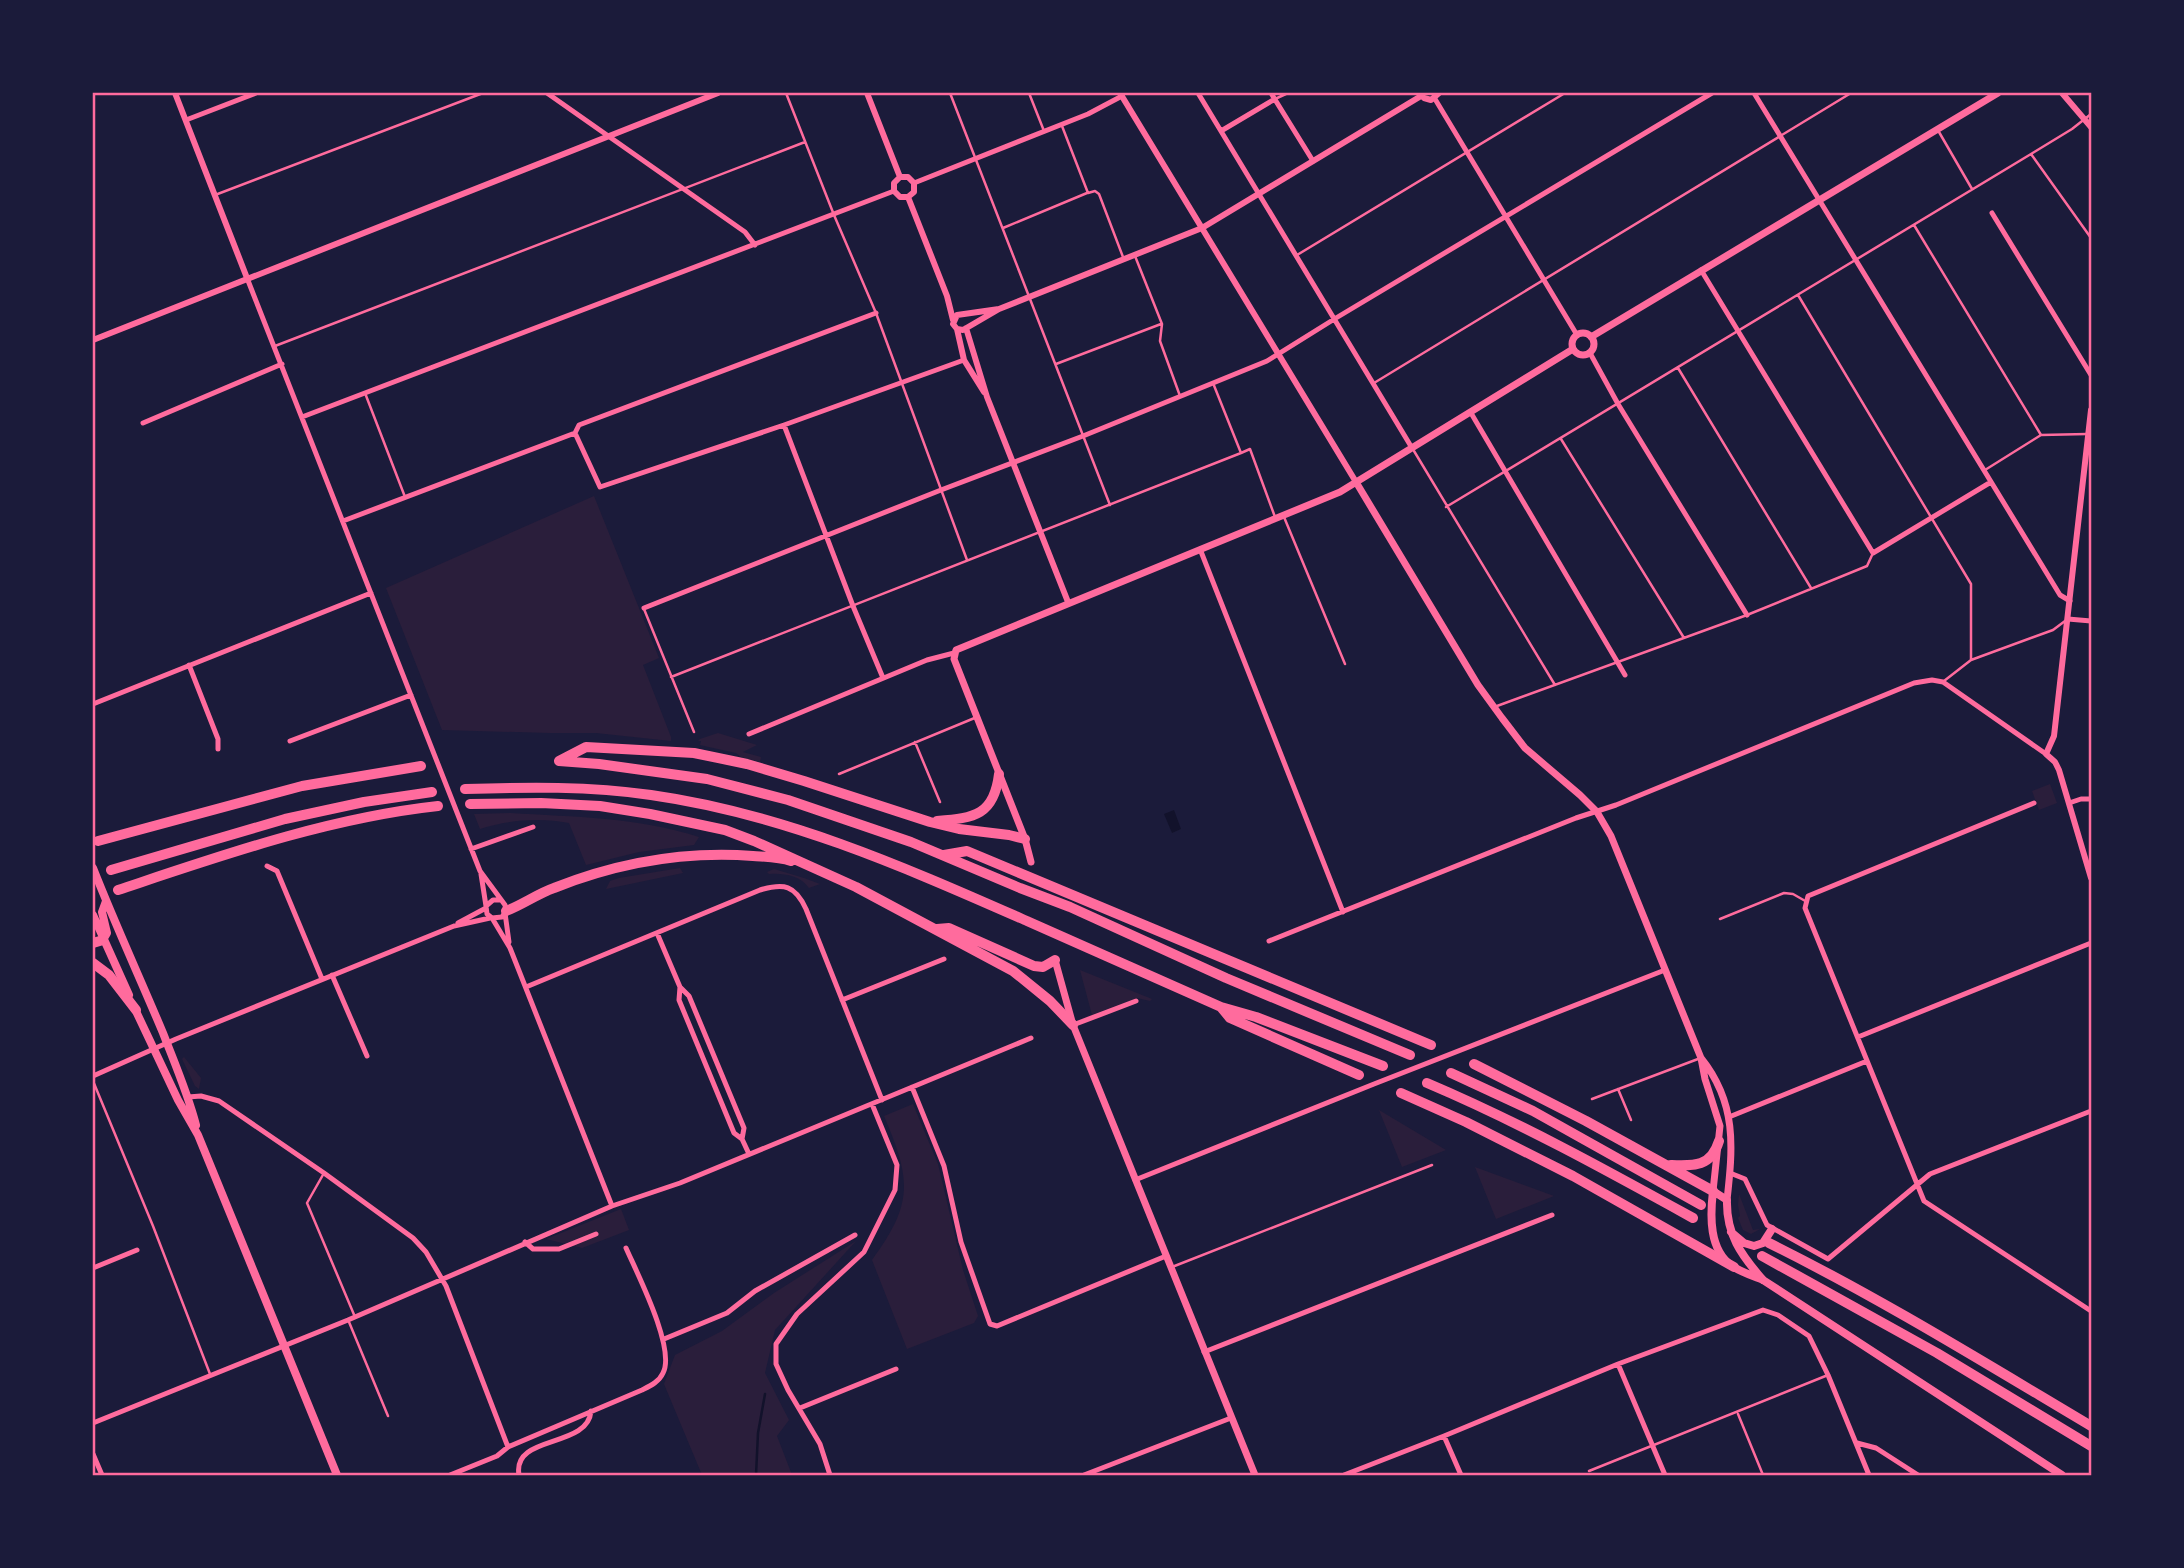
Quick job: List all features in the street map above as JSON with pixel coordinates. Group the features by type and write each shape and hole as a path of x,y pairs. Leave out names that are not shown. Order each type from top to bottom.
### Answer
{"highway":[{"path":"1025,839 930,822 793,777 694,753 586,747 559,761 663,772 748,789 845,819 1070,906 1226,978 1410,1055"},
{"path":"98,841 302,786 421,766"},
{"path":"930,822 963,819 983,811 994,799 999,774"},
{"path":"465,789 605,790 650,795 751,815 855,848 1222,1007 1267,1021 1383,1066"},
{"path":"111,870 297,816 432,792"},
{"path":"470,804 565,803 650,814 725,830 776,849 936,929 1023,978 1050,1001 1073,1026"},
{"path":"118,890 252,846 395,812 438,806"},
{"path":"943,855 967,851 1431,1045"},
{"path":"505,912 548,890 593,875 634,864 681,857 719,854 783,858 818,869"},
{"path":"936,929 949,928 1034,966 1043,967 1055,960"},
{"path":"93,963 109,975 136,1010"},
{"path":"1222,1007 1230,1018 1359,1074"},
{"path":"1474,1064 1713,1191"},
{"path":"1451,1073 1533,1111 1701,1205"},
{"path":"1427,1083 1560,1144 1693,1218"},
{"path":"1401,1093 1466,1122 1573,1176 1734,1267"},
{"path":"1667,1165 1702,1163 1714,1153 1719,1141"},
{"path":"1769,1243 1834,1275 1951,1341 2091,1426"},
{"path":"1762,1256 1937,1353 2091,1446"}],"main road":[{"path":"1591,337 1998,93"},
{"path":"1586,334 1591,337 1594,344 1590,353 1580,355 1573,349 1573,340 1577,335 1586,334"},
{"path":"1031,862 1025,839 954,659 956,650 1340,492 1573,349"},
{"path":"1356,482 1478,685 1525,748 1597,812 1611,836 1701,1058 1719,1120 1711,1216 1714,1236 1721,1253 1734,1267 1763,1280 2062,1475"},
{"path":"93,868 101,911 166,1043 188,1097 198,1135 337,1475"},
{"path":"101,911 98,942 136,1010 178,1100 198,1135"},
{"path":"1055,960 1073,1026 1255,1475"},
{"path":"1701,1058 1713,1075 1729,1117 1732,1136 1727,1200 1729,1230 1739,1252 1763,1280"},
{"path":"1719,1120 1729,1117"},
{"path":"1713,1191 1727,1200"},
{"path":"1729,1230 1744,1243 1754,1247 1763,1242 1772,1229"}],"street":[{"path":"175,93 480,872 486,907 510,948 612,1206"},
{"path":"186,120 256,93"},
{"path":"547,93 744,232 755,245"},
{"path":"93,340 718,93"},
{"path":"867,93 900,177"},
{"path":"1198,93 1412,448"},
{"path":"643,608 1083,436 1279,355 1336,318 1712,93"},
{"path":"1754,93 2060,595 2070,601"},
{"path":"2062,93 2091,127"},
{"path":"957,329 967,327 999,309 1202,228 1420,94 1427,100 1437,96 1466,153 1577,335"},
{"path":"914,183 1088,114 1121,95 1356,482"},
{"path":"1222,131 1273,96 1313,161"},
{"path":"900,177 908,177 914,183 914,192 908,197 900,197 894,191 894,183 900,177"},
{"path":"302,417 894,191"},
{"path":"908,197 947,296 964,360 987,397"},
{"path":"1992,213 2091,375"},
{"path":"1702,270 1873,553 1991,482"},
{"path":"947,296 968,319 967,327 987,397 1068,602"},
{"path":"953,320 962,314 999,309"},
{"path":"343,521 575,433 579,425 876,313"},
{"path":"1590,353 1618,404 1747,615"},
{"path":"575,433 600,487 964,360"},
{"path":"142,423 282,364"},
{"path":"2046,754 2054,736 2091,410"},
{"path":"1471,413 1625,675"},
{"path":"784,425 883,678"},
{"path":"1200,549 1343,912"},
{"path":"93,704 371,593"},
{"path":"2068,619 2091,621"},
{"path":"749,734 927,660 954,653"},
{"path":"189,665 218,739 218,749"},
{"path":"1269,941 1914,683 1932,680 1943,682 2055,761 2091,878"},
{"path":"290,741 411,695"},
{"path":"2069,803 2091,799"},
{"path":"2034,803 1808,899 1805,908 1924,1201 2091,1311"},
{"path":"471,849 533,827"},
{"path":"267,866 277,871 322,979"},
{"path":"480,872 504,904 510,948"},
{"path":"526,987 770,887 780,886 796,892 806,909 882,1100"},
{"path":"93,1079 154,1048 454,926 493,900 499,900"},
{"path":"454,926 498,919 505,912"},
{"path":"657,933 680,987 689,996 744,1128 742,1139"},
{"path":"1858,1037 2091,943"},
{"path":"842,1000 944,958"},
{"path":"1135,1180 1665,970"},
{"path":"332,975 367,1056"},
{"path":"680,987 679,1000 734,1133 742,1139 749,1154"},
{"path":"1073,1026 1136,1001"},
{"path":"93,1423 351,1319 524,1242 612,1206 658,1191 1031,1038"},
{"path":"1729,1117 1867,1061"},
{"path":"912,1087 944,1166 961,1242 990,1324 997,1326 1166,1256"},
{"path":"188,1097 201,1096 219,1101 413,1238 433,1262 442,1280 508,1447"},
{"path":"830,1475 820,1444 776,1364 776,1344 797,1314 864,1252 895,1190 897,1165 872,1104"},
{"path":"1730,1173 1745,1179 1765,1222 1772,1229 1828,1259 1930,1174 2091,1111"},
{"path":"1204,1352 1552,1215"},
{"path":"524,1242 533,1249 559,1249 596,1234"},
{"path":"664,1339 727,1313 755,1291 855,1235"},
{"path":"450,1475 655,1384 663,1374 667,1361 664,1339 626,1248"},
{"path":"93,1268 137,1250"},
{"path":"1344,1475 1618,1364 1757,1312 1771,1312 1802,1329 1815,1346 1869,1475"},
{"path":"1618,1364 1665,1475"},
{"path":"800,1408 897,1369"},
{"path":"520,1475 519,1463 525,1454 581,1430 589,1422 591,1411"},
{"path":"1084,1475 1231,1418"},
{"path":"1444,1436 1461,1475"},
{"path":"1857,1443 1876,1448 1918,1475"},
{"path":"93,1454 102,1475"}],"lane":[{"path":"215,195 482,93"},
{"path":"786,93 876,313 967,560"},
{"path":"950,93 1110,505"},
{"path":"1029,93 1044,131"},
{"path":"1273,96 1288,93"},
{"path":"1297,255 1565,93"},
{"path":"1374,383 1851,93"},
{"path":"1446,507 2031,154 2091,114"},
{"path":"1062,124 1088,193"},
{"path":"1937,129 1972,189"},
{"path":"275,346 805,142"},
{"path":"2031,154 2091,238"},
{"path":"1003,228 1095,191 1099,194 1124,260"},
{"path":"1914,225 2041,435"},
{"path":"1135,256 1162,324 1160,341 1180,396"},
{"path":"1798,295 1969,579 1973,589 1971,660"},
{"path":"1056,364 1162,324"},
{"path":"1678,368 1811,589"},
{"path":"1213,383 1241,453"},
{"path":"365,393 405,497"},
{"path":"1984,471 2041,435 2087,434"},
{"path":"1561,439 1684,639"},
{"path":"1412,448 1555,685"},
{"path":"671,677 1250,449 1345,664"},
{"path":"1494,707 1684,639 1811,589 1867,566 1873,553"},
{"path":"643,608 694,733"},
{"path":"1943,682 1971,660 2053,630 2068,619"},
{"path":"839,774 977,717"},
{"path":"915,742 940,802"},
{"path":"1720,919 1784,893 1808,899"},
{"path":"1592,1099 1701,1058"},
{"path":"93,1079 211,1375"},
{"path":"1618,1089 1631,1120"},
{"path":"1170,1268 1432,1165"},
{"path":"324,1174 307,1203 388,1416"},
{"path":"1589,1471 1828,1375"},
{"path":"1737,1413 1763,1475"}],"shaded area":[{"path":"594,496 659,658 643,665 671,741 596,733 442,730 386,588"},
{"path":"718,733 757,745 743,752 761,757 760,762 736,753 700,745 700,739"},
{"path":"2050,784 2057,803 2039,810 2032,791"},
{"path":"1174,810 1181,829 1172,833 1164,814"},
{"path":"510,813 653,825 699,837 694,845 639,852 586,865 569,823 524,820 480,829 474,814"},
{"path":"680,868 683,873 606,889 610,881 619,878"},
{"path":"774,869 820,884 809,888 796,878 767,872"},
{"path":"1080,970 1152,999 1150,1001 1137,998 1092,1015"},
{"path":"184,1057 201,1078 199,1089 182,1059"},
{"path":"913,1104 938,1164 963,1270 978,1316 974,1323 907,1349 872,1260 895,1222 904,1190 899,1157 884,1116"},
{"path":"1379,1110 1446,1150 1402,1167"},
{"path":"1475,1167 1554,1196 1496,1219"},
{"path":"1739,1194 1753,1230 1760,1229 1751,1234 1743,1230 1738,1218"},
{"path":"621,1209 629,1230 582,1248 546,1239"},
{"path":"856,1241 775,1330 765,1373 789,1420 777,1436 792,1475 702,1475 664,1384 675,1355 722,1331 774,1293"}],"waterway":[{"path":"756,1475 758,1433 765,1394"}]}
